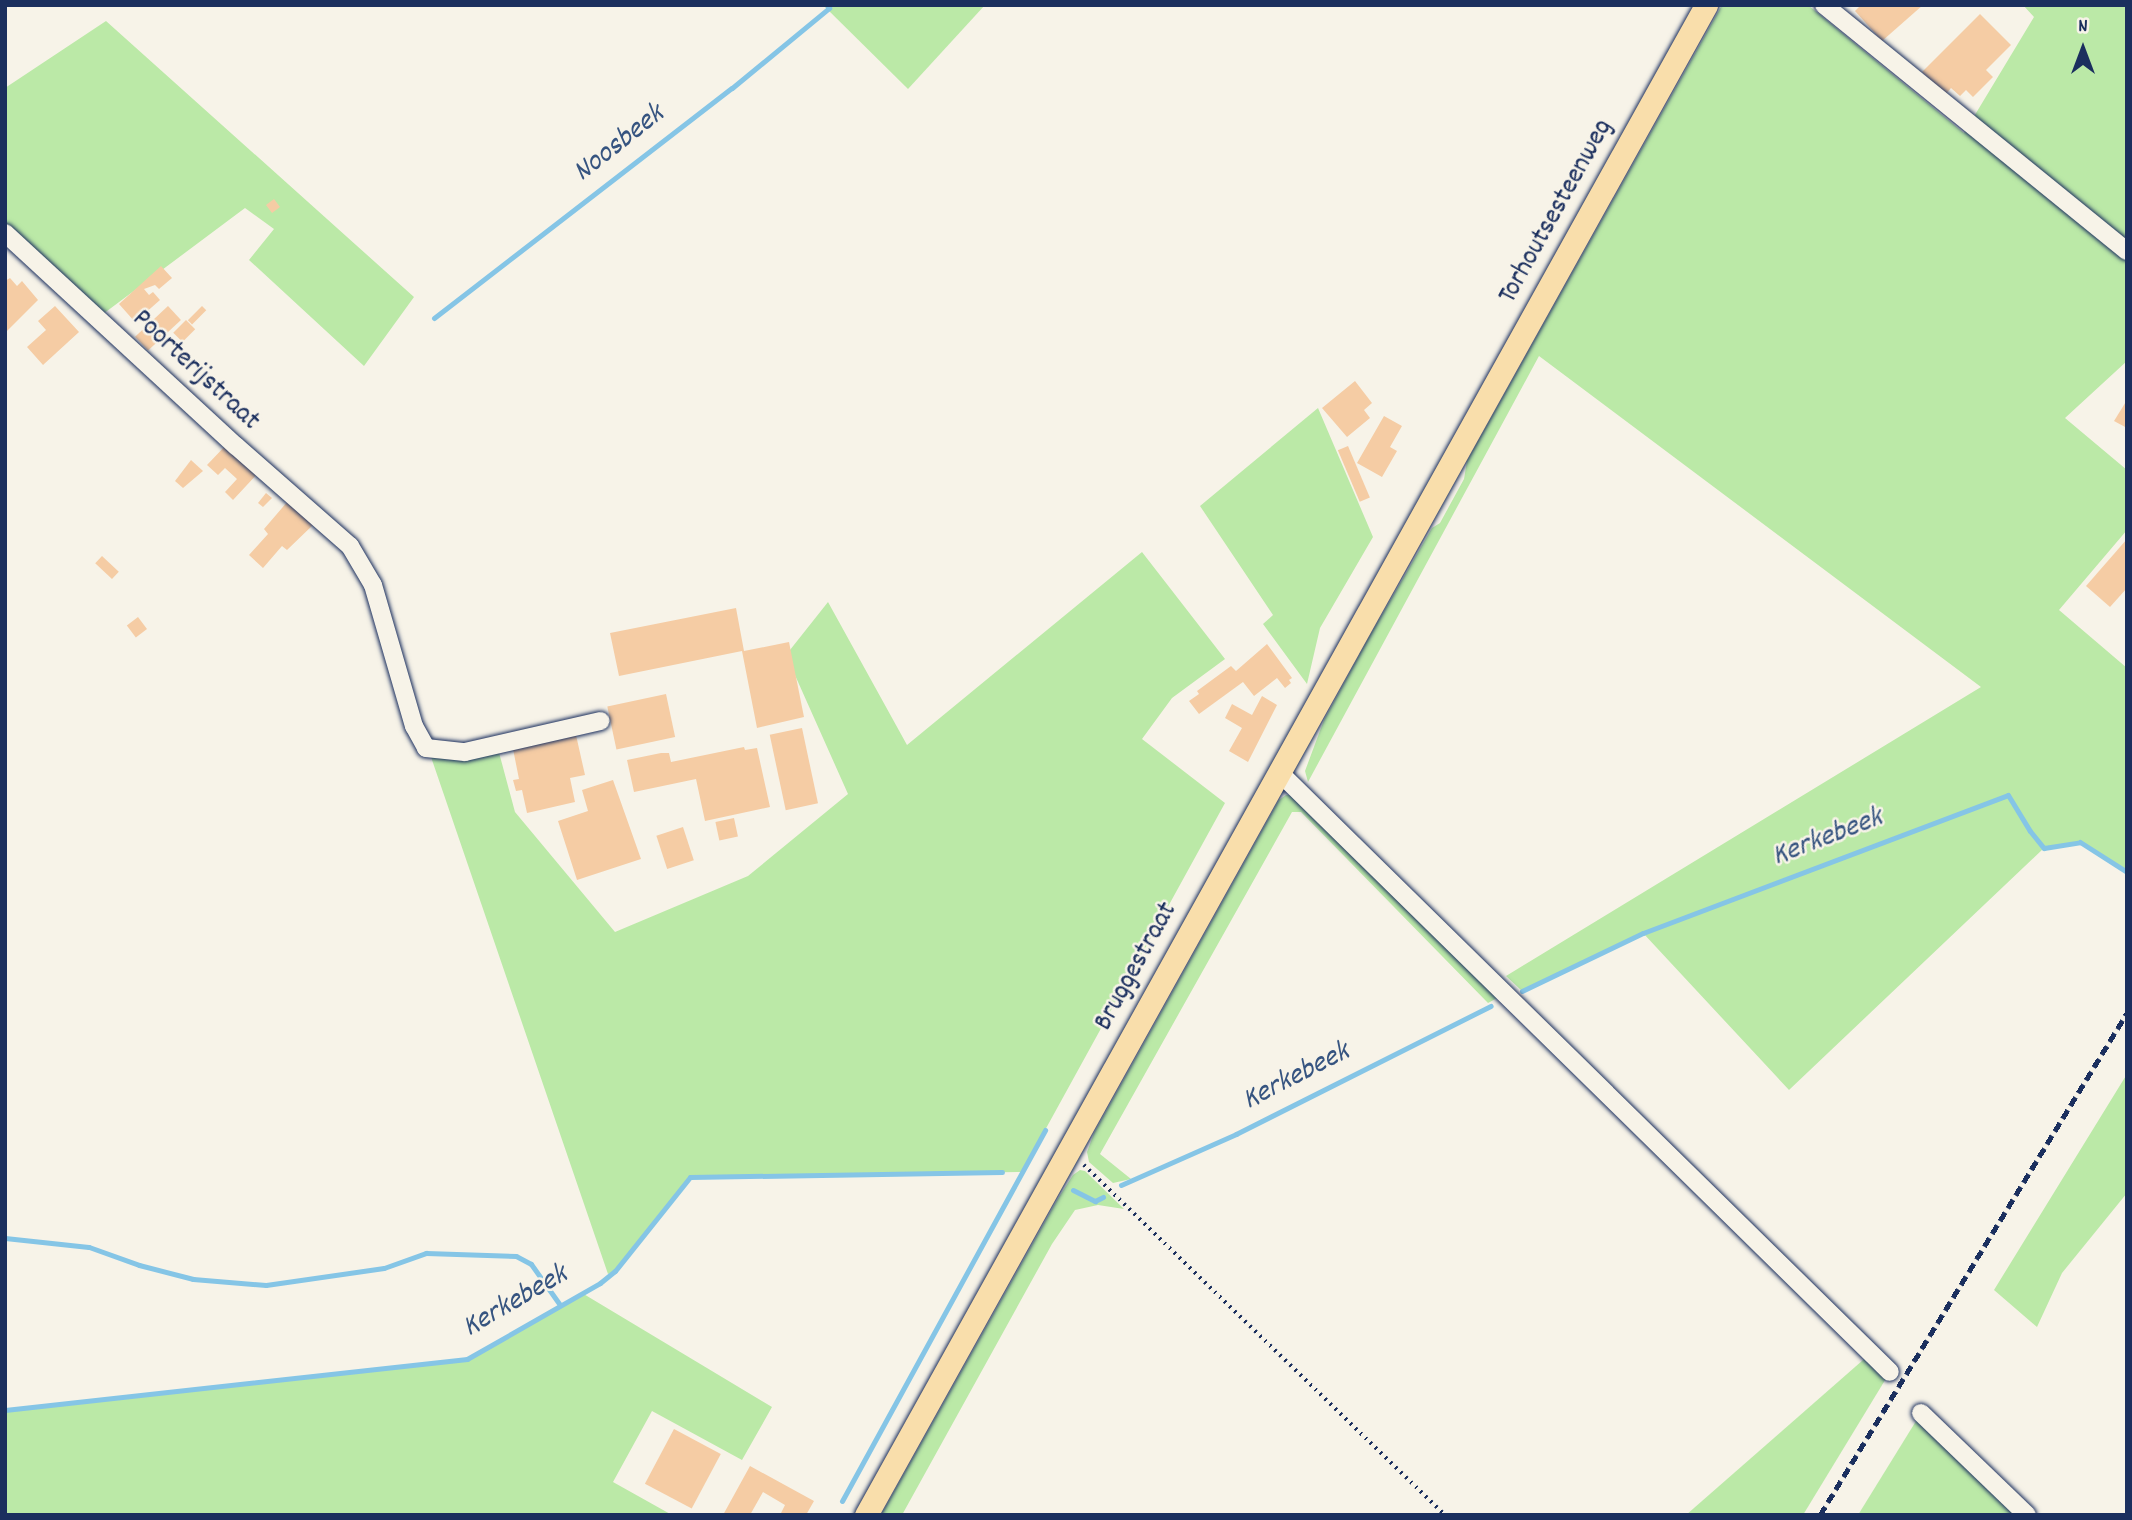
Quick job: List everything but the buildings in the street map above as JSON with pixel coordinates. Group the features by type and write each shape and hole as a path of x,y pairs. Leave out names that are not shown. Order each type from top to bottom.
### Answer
{"main road":[{"name":"Torhoutsesteenweg","path":"1460,449 1706,5"},
{"name":"Bruggestraat","path":"866,1515 1460,449"}],"street":[{"path":"1824,5 2127,251"},
{"name":"Poorterijstraat","path":"5,233 236,446 351,546 373,585 414,726 426,748 465,752 600,721"},
{"path":"1279,772 1890,1372"},
{"path":"1921,1413 2027,1515"}],"path":[{"path":"1088,1167 1445,1515"}],"green space":[{"path":"823,5 985,5 908,89"},
{"path":"1722,5 1808,5 1964,133 2034,17 2023,5 2127,5 2127,361 2065,418 2127,470 2127,530 2059,610 2127,668 2127,872 2080,842 2044,848 1789,1090 1643,933 1522,991 1506,976 1981,687 1539,356 1308,782 1305,771 1324,720 1368,639 1432,528 1440,523 1464,479 1467,461"},
{"path":"106,21 414,297 364,366 249,260 274,229 245,208 99,317 5,232 5,88"},
{"path":"1318,408 1373,537 1320,628 1307,684 1263,624 1273,615 1200,506"},
{"path":"1142,552 1225,659 1172,698 1142,739 1225,803 1022,1172 690,1177 615,1271 608,1274 431,757 497,745 515,812 615,932 748,876 848,794 786,655 828,602 907,745"},
{"path":"1286,795 1295,795 1501,996 1488,1003 1301,812 1292,812 1100,1154 1131,1179 1113,1183 1089,1162 1087,1152 1094,1133 1279,800"},
{"path":"2127,1074 2127,1193 2062,1273 2037,1327 1994,1290"},
{"path":"1080,1170 1085,1171 1124,1209 1098,1205 1075,1210 1052,1244 902,1515 881,1515 1057,1200 1073,1175"},
{"path":"582,1293 772,1407 742,1460 652,1411 613,1482 672,1515 5,1515 5,1411 467,1359"},
{"path":"1871,1353 1890,1372 1803,1515 1686,1515"},
{"path":"1921,1413 2027,1515 1858,1515"}],"waterway":[{"name":"Noosbeek","path":"434,318 732,88 829,8 827,5"},
{"name":"Kerkebeek","path":"1522,991 1643,933 2008,795 2044,848 2080,842 2127,872"},
{"name":"Kerkebeek","path":"1121,1185 1236,1134 1491,1006"},
{"path":"842,1501 1045,1130"},
{"name":"Kerkebeek","path":"5,1410 467,1359 600,1283 615,1271 690,1177 1002,1172"},
{"name":"Kerkebeek","path":"1073,1190 1095,1201 1103,1197"},
{"path":"5,1238 89,1247 139,1265 193,1279 266,1285 384,1268 426,1253 516,1256 531,1264 560,1305"}],"railway":[{"path":"1820,1515 2127,1013"}]}
